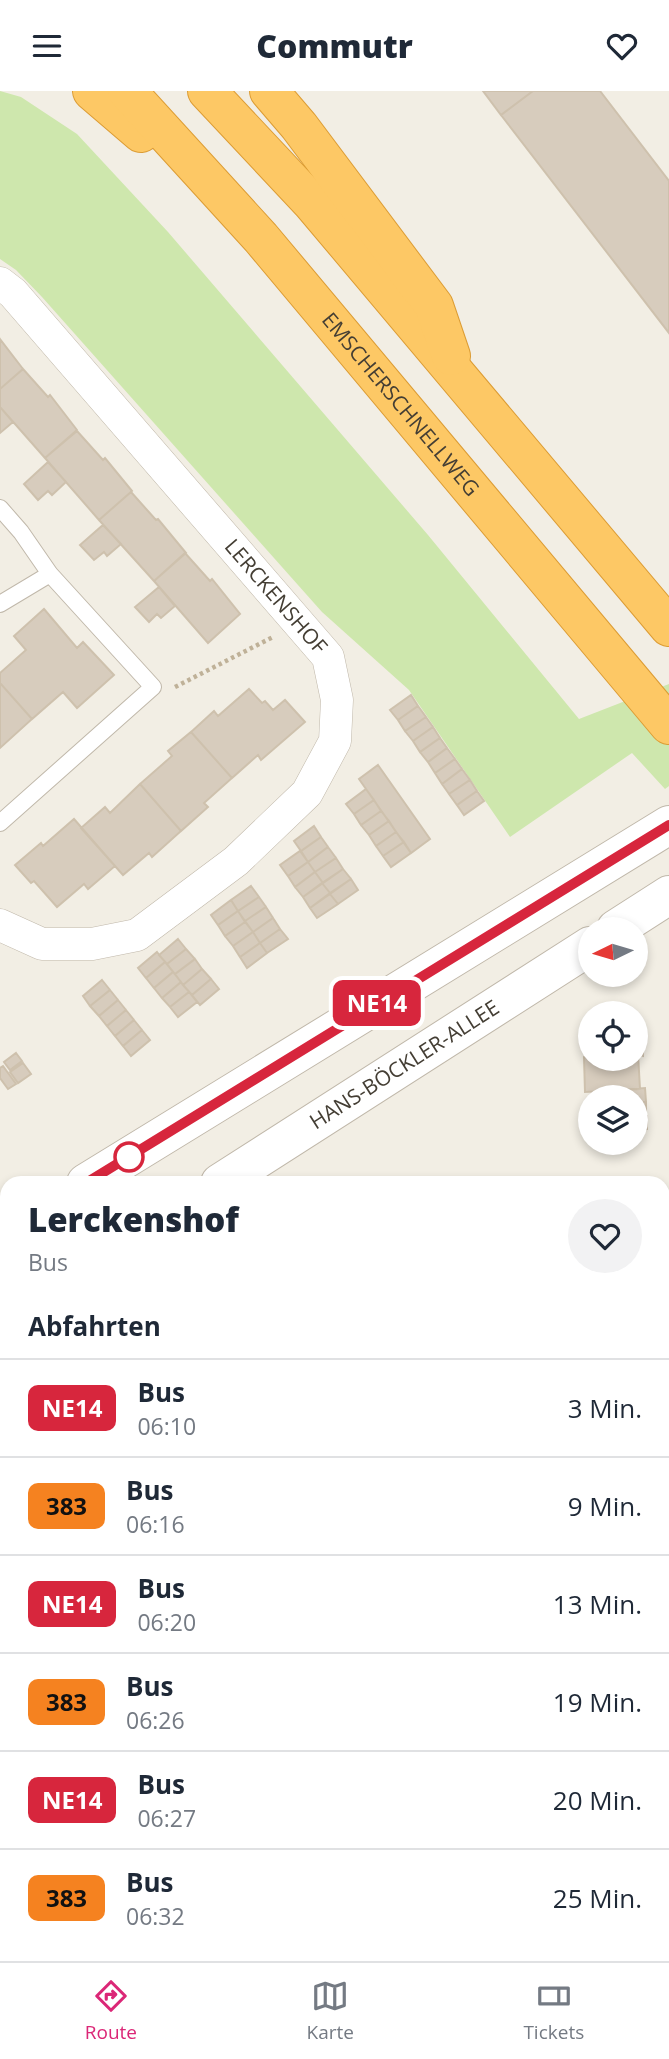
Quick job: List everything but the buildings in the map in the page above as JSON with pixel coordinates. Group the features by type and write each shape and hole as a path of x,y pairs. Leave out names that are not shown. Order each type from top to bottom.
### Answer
{"highway":[{"path":"92,91 261,238"},
{"name":"EMSCHERSCHNELLWEG","path":"127,91 261,238 669,726"},
{"path":"207,91 312,203 669,628"},
{"path":"270,91 434,306 457,375"}],"street":[{"name":"LERCKENSHOF","path":"0,283 13,293 328,657 337,700 335,741 307,793 236,860 137,935 92,944 42,944 0,925"},
{"path":"97,1176 669,825"},
{"path":"635,917 669,895"},
{"name":"HANS-BÖCKLER-ALLEE","path":"231,1176 578,954"}],"lane":[{"path":"0,508 21,532 50,574 153,687 0,823"},
{"path":"0,604 50,574"}],"path":[{"path":"153,687 178,687 299,624"}],"green space":[{"path":"0,91 21,97 77,134 168,232 428,535 579,719 669,684 669,786 665,789 632,753 510,837 409,690 322,612 42,297 16,270 0,259"}],"bus line":[{"name":"NE14","path":"98,1176 669,825"}]}
